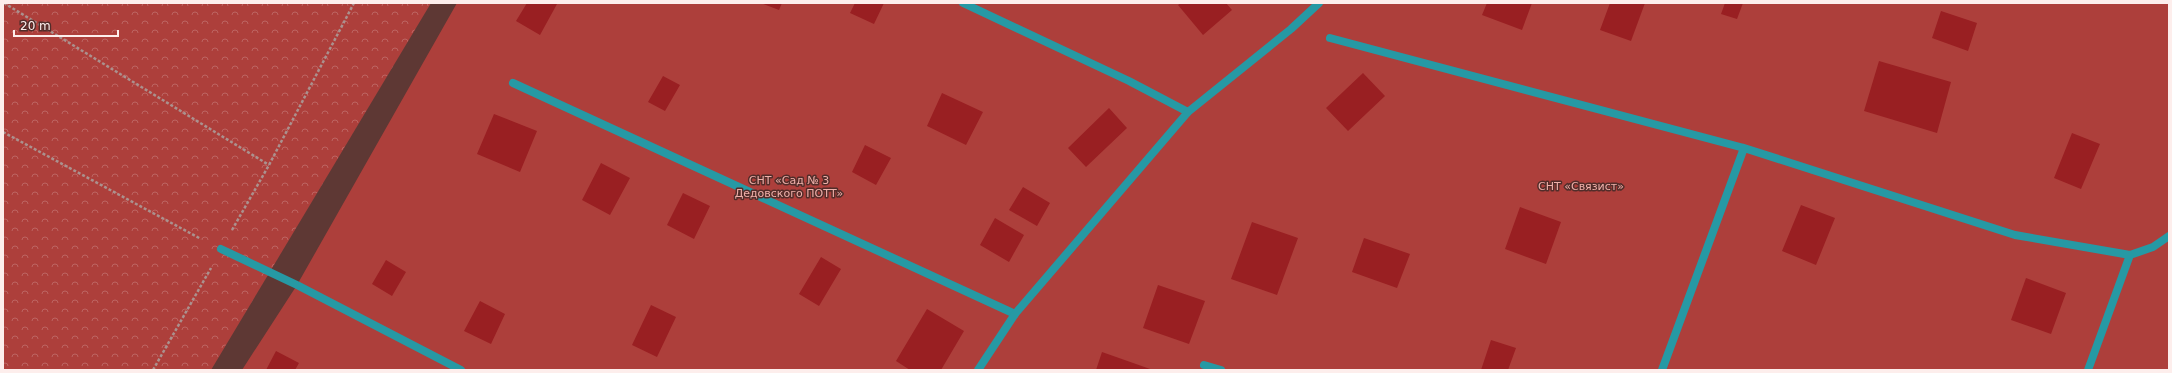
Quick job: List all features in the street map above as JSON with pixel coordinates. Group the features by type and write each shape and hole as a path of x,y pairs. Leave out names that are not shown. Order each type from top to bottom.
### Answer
{"street":[{"path":"963,3 1129,81 1188,112"},
{"path":"978,370 1015,314 1188,112 1291,29 1319,3"},
{"path":"1330,38 1744,148 2014,235 2130,255 2153,247 2169,236"},
{"path":"513,84 1015,314"},
{"path":"1662,370 1744,148"},
{"path":"221,249 297,285 461,370"},
{"path":"2088,370 2130,255"},
{"path":"1204,365 1221,370"}],"path":[{"path":"4,3 269,165"},
{"path":"153,370 269,165 354,3"},
{"path":"3,132 221,249"}],"green space":[{"path":"3,3 431,3 211,370 3,370"},
{"path":"457,3 2169,3 2169,370 242,370 297,285"}],"building":[{"path":"527,3 557,4 540,35 516,21"},
{"path":"761,3 782,3 779,10"},
{"path":"855,3 884,3 874,24 850,13"},
{"path":"1181,3 1226,3 1232,10 1203,35 1178,5"},
{"path":"1487,3 1532,3 1522,30 1482,15"},
{"path":"1610,3 1645,3 1631,41 1600,30"},
{"path":"1725,3 1743,3 1737,19 1721,14"},
{"path":"1941,11 1977,23 1968,51 1932,38"},
{"path":"1879,61 1951,82 1937,133 1864,111"},
{"path":"1363,73 1385,96 1348,131 1326,108"},
{"path":"663,76 680,85 665,111 648,102"},
{"path":"942,93 983,112 966,145 927,126"},
{"path":"1109,108 1127,128 1086,167 1068,148"},
{"path":"494,114 537,131 520,172 477,154"},
{"path":"2072,133 2100,144 2081,189 2054,178"},
{"path":"865,145 891,158 876,185 852,172"},
{"path":"601,163 630,178 610,215 582,200"},
{"path":"1023,187 1050,203 1037,226 1009,210"},
{"path":"683,193 710,206 694,239 667,225"},
{"path":"1801,205 1835,218 1816,265 1782,251"},
{"path":"1520,207 1561,222 1546,264 1505,249"},
{"path":"995,218 1024,235 1009,262 980,245"},
{"path":"1252,222 1298,238 1277,295 1231,279"},
{"path":"1364,238 1410,254 1397,288 1352,272"},
{"path":"821,257 841,269 819,306 799,294"},
{"path":"386,260 406,272 392,296 372,284"},
{"path":"2026,278 2066,293 2051,334 2011,320"},
{"path":"1158,285 1205,301 1189,344 1143,328"},
{"path":"480,301 505,314 491,344 464,331"},
{"path":"651,305 676,317 657,357 632,345"},
{"path":"927,309 964,331 941,370 910,370 896,361"},
{"path":"1491,340 1516,348 1508,370 1481,370"},
{"path":"276,351 299,363 295,370 266,370"},
{"path":"1102,352 1153,370 1096,370"}],"park label":[{"name":"СНТ «Сад № 3 Дедовского ПОТТ»","path":"789,186"},
{"name":"СНТ «Связист»","path":"1581,186"}]}
